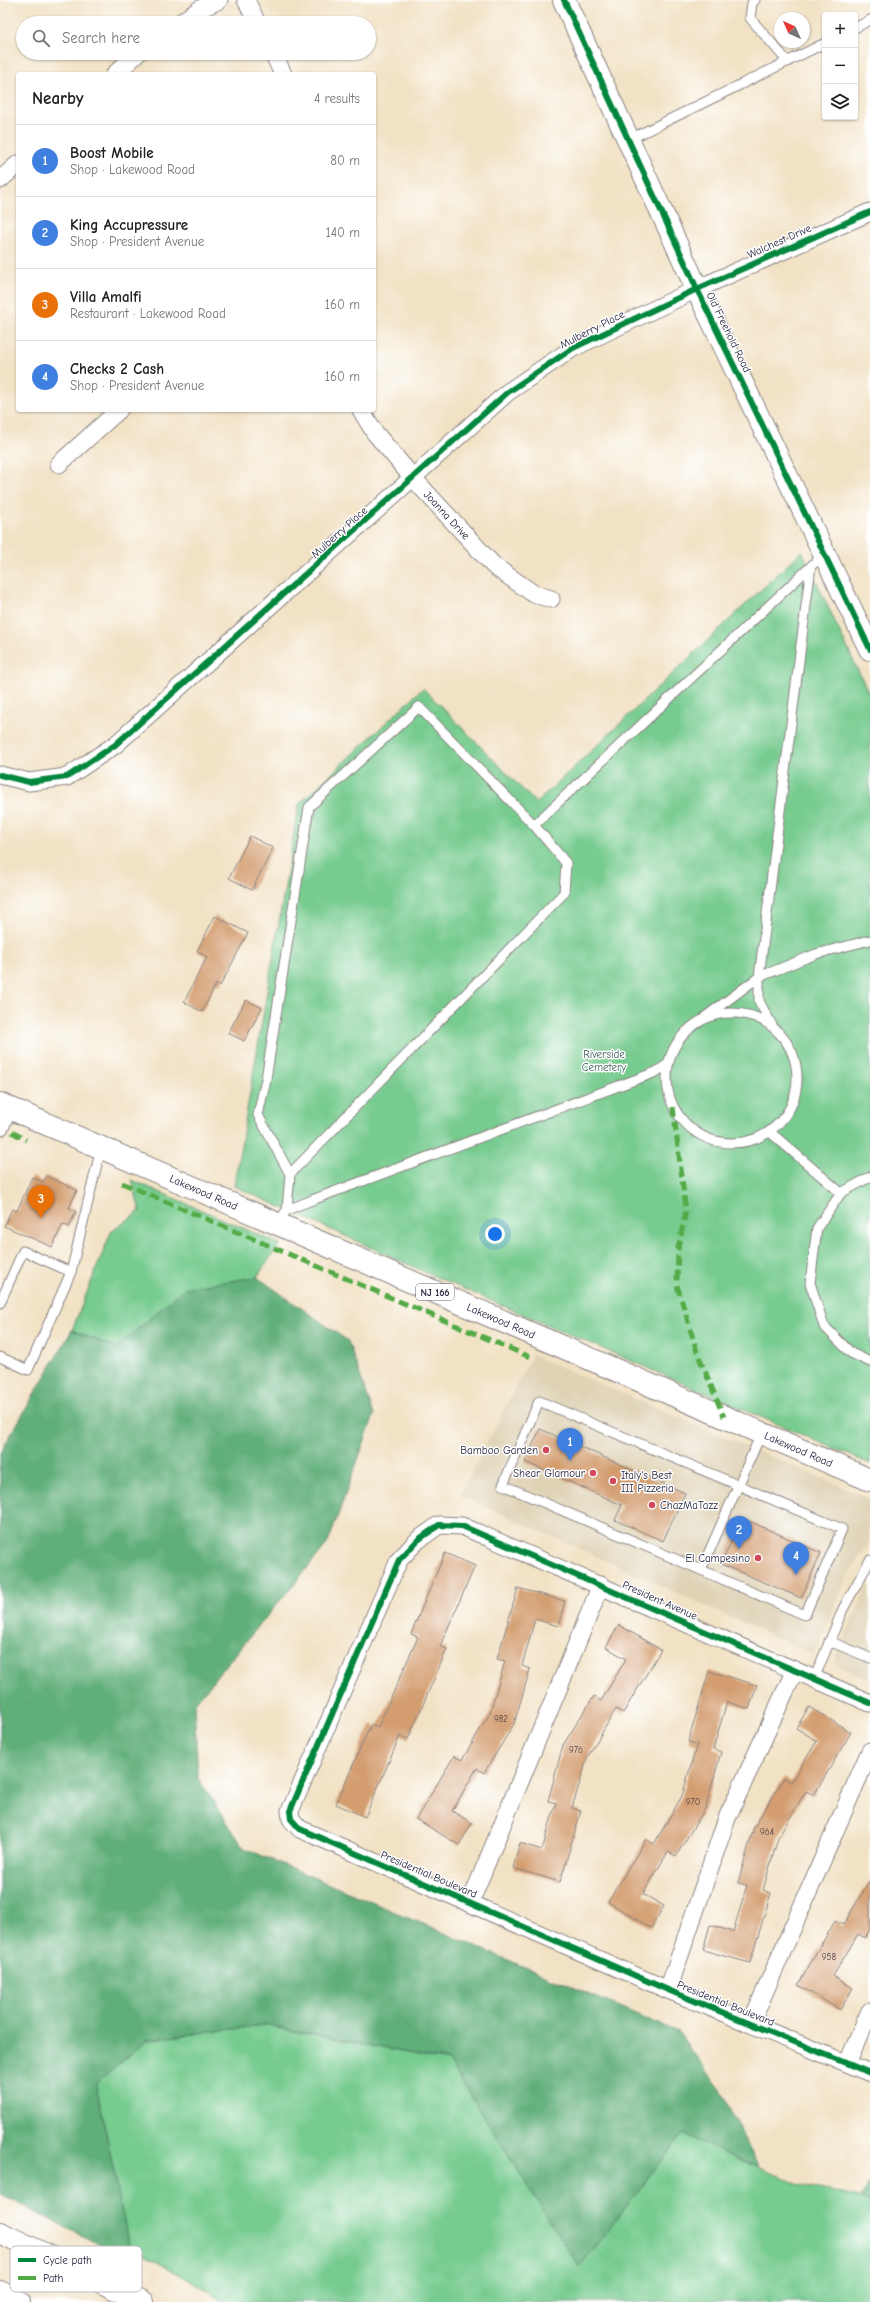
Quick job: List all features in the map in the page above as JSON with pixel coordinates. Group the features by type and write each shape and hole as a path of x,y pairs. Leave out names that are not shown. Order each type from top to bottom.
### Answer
{"main road":[{"name":"Old Freehold Road","path":"564,0 697,289 818,560 870,649"},
{"name":"Lakewood Road","path":"4,1106 102,1148 282,1217 761,1434 870,1480"},
{"path":"0,2233 27,2246"},
{"path":"0,2240 12,2246"},
{"path":"0,2292 19,2302"},
{"path":"100,2292 119,2302"},
{"path":"122,2292 143,2302"}],"street":[{"path":"190,16 200,9 219,0"},
{"path":"246,0 254,16"},
{"path":"117,72 130,60"},
{"path":"276,60 282,72"},
{"path":"0,180 16,166"},
{"name":"Walchest Drive","path":"697,289 870,212"},
{"name":"Mulberry Place","path":"0,775 29,782 67,777 115,745 508,392 573,348 697,289"},
{"path":"59,464 117,412"},
{"name":"Joanna Drive","path":"362,412 375,433 413,478 494,566 534,594 551,599"},
{"path":"0,1127 4,1106"},
{"name":"President Avenue","path":"439,1525 462,1526 870,1703"},
{"name":"Presidential Boulevard","path":"439,1525 418,1540 400,1560 290,1811 291,1819 300,1829 668,1990 870,2073"},
{"path":"470,1903 601,1585"},
{"path":"668,1990 727,1818 795,1670"},
{"path":"751,2024 870,1751"},
{"path":"847,2063 870,2010"}],"lane":[{"path":"755,0 752,3 750,18 788,62"},
{"path":"858,26 870,20"},
{"path":"628,140 822,45"},
{"path":"534,825 818,560"},
{"path":"818,560 759,977 759,1001 773,1027 787,1042 795,1060 798,1079 795,1098 786,1116 770,1132 750,1142 727,1144 705,1138 686,1126 673,1107 667,1086 668,1064 677,1044 691,1028 759,977 816,954 870,940"},
{"path":"282,1217 290,1174 564,893 566,863 534,825 420,707 308,807 266,1079 258,1115 290,1174"},
{"path":"691,1028 710,1017 726,1013 743,1014 759,1019 773,1027"},
{"path":"282,1217 656,1072 668,1064"},
{"path":"770,1132 841,1193"},
{"path":"0,1357 28,1370 71,1272 102,1148"},
{"path":"870,1177 841,1193 816,1228 810,1283 824,1326 851,1353 870,1362"},
{"path":"0,1303 23,1251 71,1272"},
{"path":"539,1401 738,1486 842,1529 805,1615 503,1485 539,1401"},
{"path":"701,1570 761,1434"},
{"path":"814,1679 843,1609 870,1560"},
{"path":"829,1641 870,1658"}],"shaded area":[{"path":"532,1355 870,1499 870,1541 848,1575 814,1655 460,1495"},
{"path":"870,1580 870,1680 833,1664"}],"green space":[{"name":"Riverside Cemetery","path":"802,551 870,696 870,1464 436,1277 234,1186 299,804 423,688 536,803"},
{"path":"132,1180 280,1244 257,1277 185,1288 116,1348 72,1330 111,1232 140,1211"},
{"path":"257,1277 348,1341 374,1415 328,1543 194,1704 198,1778 244,1848 678,2032 719,2087 759,2168 683,2134 579,2267 449,2061 263,2025 147,2040 96,2084 129,2246 102,2246 0,2194 0,1453 72,1330 116,1348 185,1288"},
{"path":"263,2025 449,2061 579,2266 683,2134 793,2183 870,2200 870,2302 228,2302 142,2253 142,2246 129,2246 96,2084 147,2040"},
{"path":"870,2183 870,2200 860,2198"}],"building":[{"path":"250,836 273,848 252,890 229,878"},
{"path":"215,916 248,933 220,986 216,984 202,1012 184,1002 207,957 197,951"},
{"path":"246,1000 262,1008 244,1041 228,1033"},
{"path":"46,1176 77,1190 69,1208 76,1211 69,1227 63,1224 52,1247 4,1226 12,1209 17,1211 32,1177 43,1182"},
{"path":"540,1429 685,1493 663,1541 615,1520 622,1505 525,1462"},
{"path":"742,1518 821,1553 801,1598 721,1564"},
{"path":"445,1553 475,1566 440,1646 447,1649 408,1739 400,1736 365,1817 336,1804 371,1724 378,1727 418,1637 411,1634"},
{"path":"518,1588 565,1601 558,1626 535,1619 522,1666 530,1669 514,1724 484,1773 477,1768 452,1811 472,1823 459,1845 416,1819 454,1756 462,1760 490,1713 505,1661 497,1659"},
{"path":"619,1625 661,1650 623,1713 616,1709 588,1756 572,1808 581,1811 560,1882 513,1868 520,1843 542,1850 556,1803 548,1801 563,1745 594,1696 601,1701 626,1659 606,1647"},
{"path":"709,1671 757,1685 749,1709 727,1702 713,1749 721,1752 706,1807 676,1856 668,1852 643,1894 664,1906 651,1928 608,1902 646,1839 654,1844 682,1796 697,1744 688,1742"},
{"path":"809,1707 851,1732 814,1795 806,1791 778,1838 763,1890 771,1893 750,1963 703,1950 710,1925 733,1932 747,1885 738,1883 754,1827 784,1778 791,1782 817,1741 796,1728"},
{"path":"870,1880 870,1929 865,1938 858,1934 833,1976 853,1988 840,2010 798,1985 835,1921 843,1925"}],"marked path":[{"path":"673,1107 686,1211 678,1248 677,1285 697,1352 724,1417"},
{"path":"12,1132 26,1140"},
{"path":"122,1183 530,1357"}],"cycle path":[{"path":"564,0 697,289 870,649"},
{"path":"0,775 29,782 67,777 115,745 508,392 573,348 697,289 870,212"},
{"path":"870,1703 462,1526 439,1525 418,1540 399,1560 290,1811 291,1819 300,1829 668,1990 870,2073"}],"place":[{"name":"Villa Amalfi","path":"41,1218"},
{"name":"Bamboo Garden","path":"546,1450"},
{"name":"Boost Mobile","path":"570,1461"},
{"name":"Shear Glamour","path":"593,1473"},
{"name":"Italy's Best III Pizzeria","path":"613,1481"},
{"name":"ChazMaTazz","path":"652,1505"},
{"name":"King Accupressure","path":"739,1549"},
{"name":"El Campesino","path":"758,1558"},
{"name":"Checks 2 Cash","path":"796,1575"}]}
